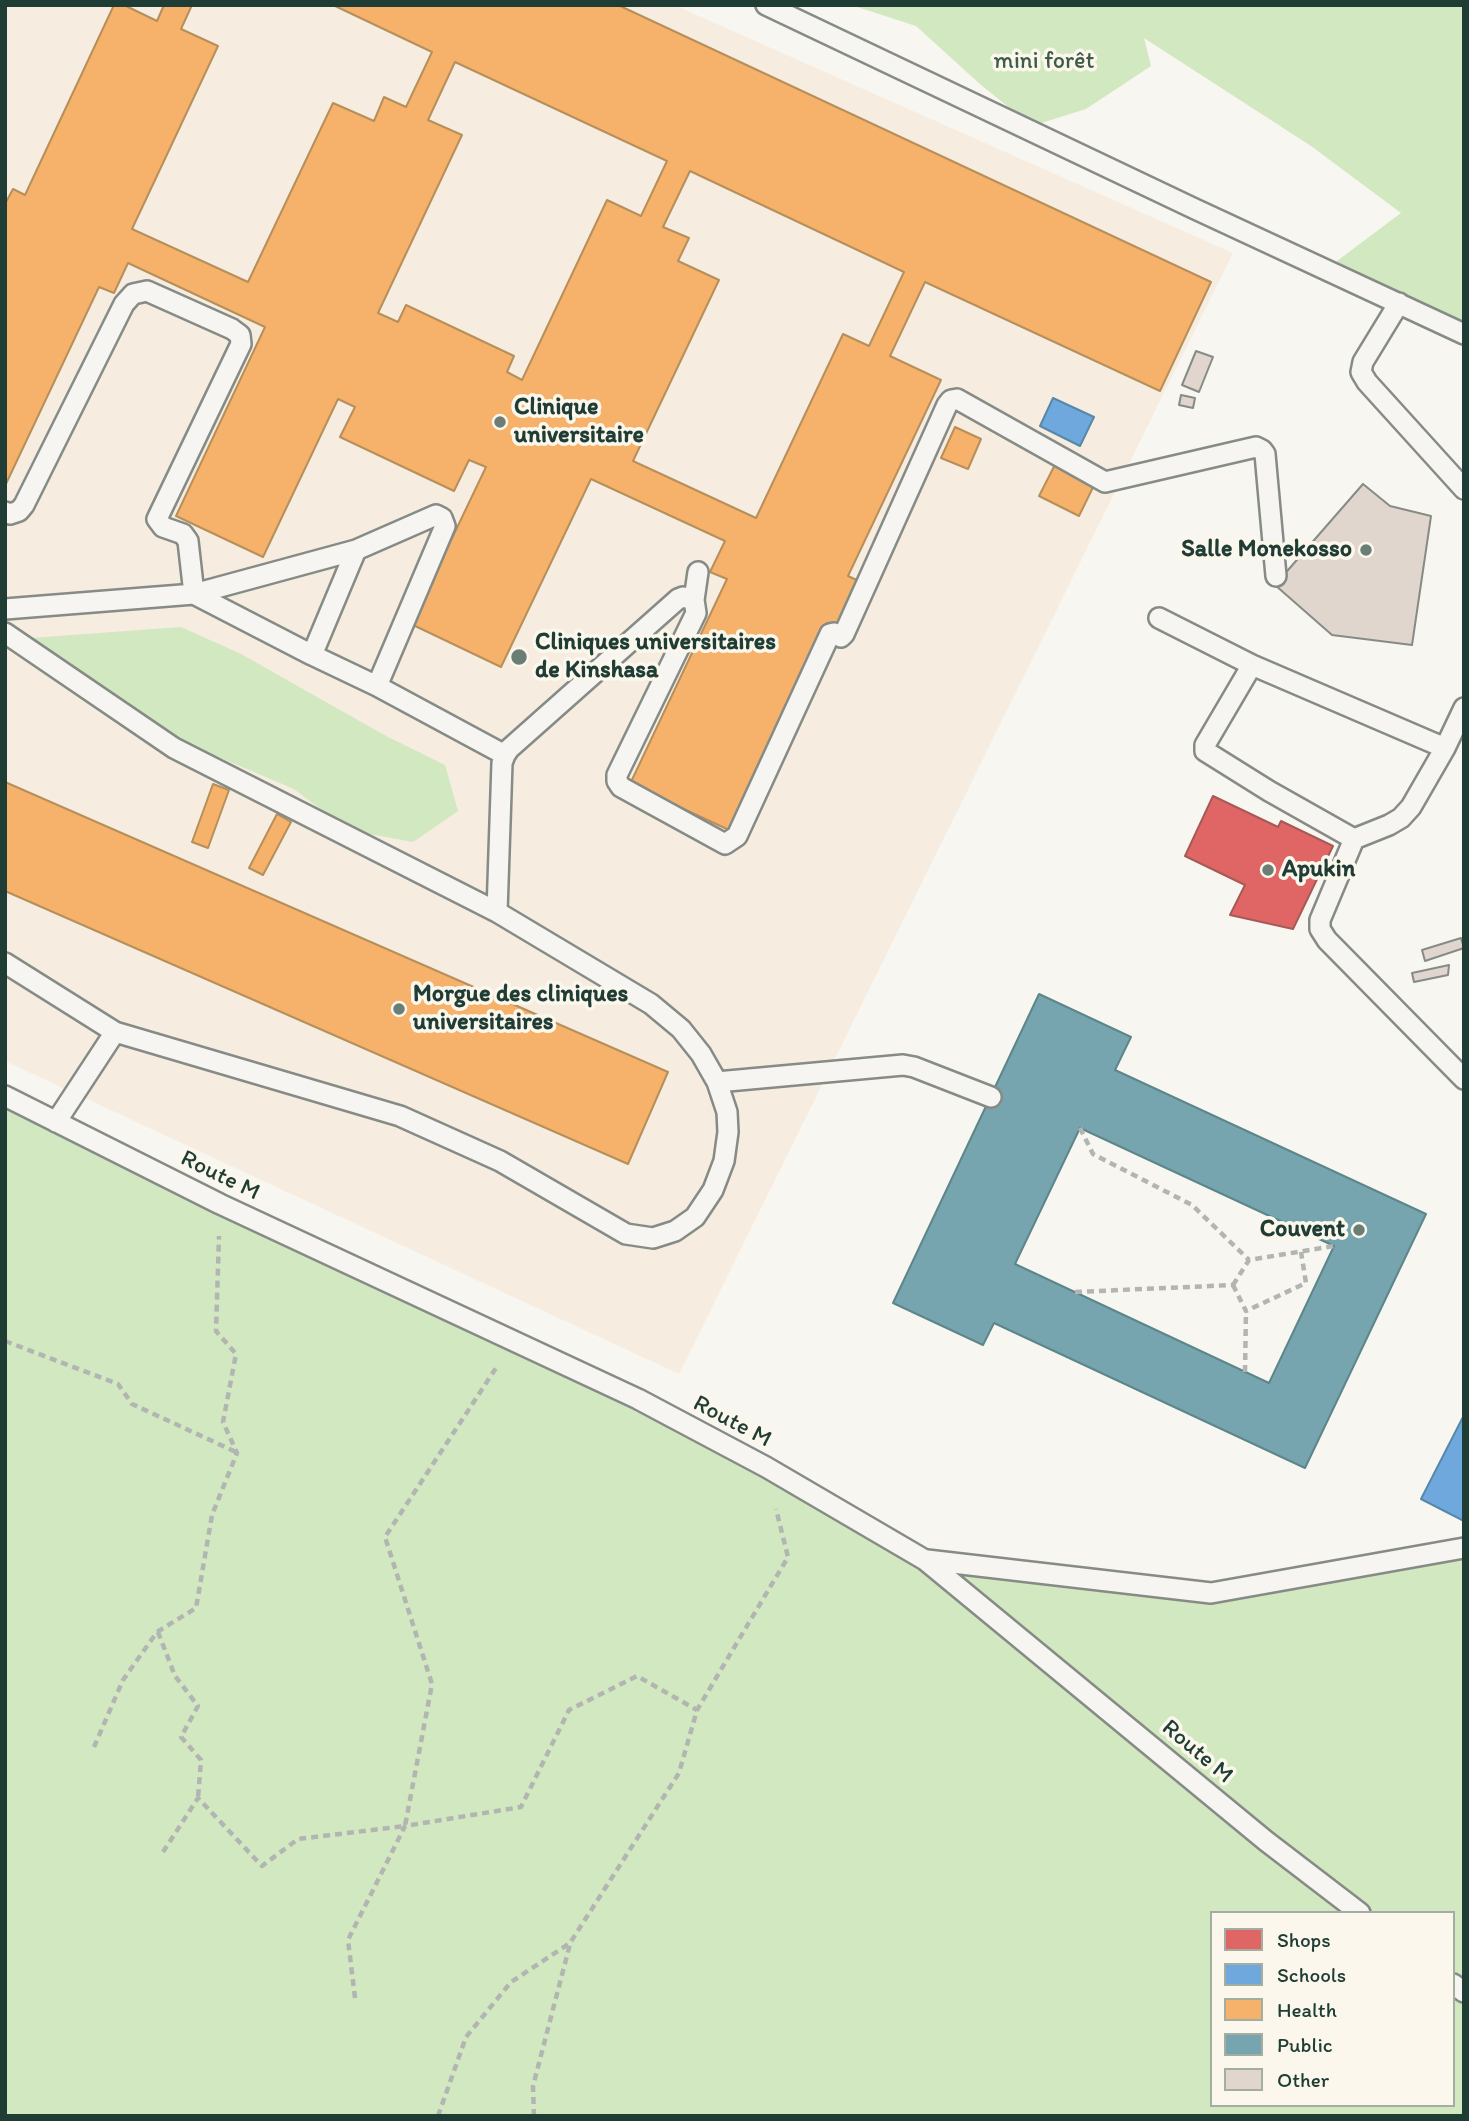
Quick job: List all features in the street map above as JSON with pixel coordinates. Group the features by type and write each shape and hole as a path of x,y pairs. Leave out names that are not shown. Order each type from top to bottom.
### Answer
{"lane":[{"path":"766,5 1464,334"},
{"path":"5,512 10,514 19,511 24,505 124,304 133,294 146,291 240,335 241,344 157,519 163,527 183,534 188,541 194,594"},
{"path":"1399,303 1363,362 1361,372 1367,382 1464,489"},
{"path":"698,572 694,600 696,612 617,775 617,782 725,844 737,836 831,634 841,637 844,635 951,400 957,399 1105,482 1256,447 1262,450 1265,454 1276,576"},
{"path":"5,609 194,594 356,550 436,515 442,517 445,526 377,686"},
{"path":"312,655 356,550"},
{"path":"194,594 377,686 505,755"},
{"path":"496,912 502,763 509,748 678,599 683,597 694,600"},
{"path":"1159,618 1252,665 1445,748"},
{"path":"5,633 174,748 496,912 651,1004 681,1029 701,1054 717,1082 727,1112 728,1132 724,1161 713,1190 695,1217 675,1231 653,1238 626,1234 500,1161 400,1116 115,1031 5,963"},
{"path":"1252,665 1205,745 1205,751 1354,839"},
{"path":"1464,708 1445,748 1411,807 1401,818 1354,839 1320,920 1321,929 1328,940 1464,1079"},
{"path":"56,1122 115,1031"},
{"path":"717,1082 903,1065 990,1097"},
{"name":"Route M","path":"5,1096 220,1203 638,1399 766,1467 926,1560 1266,1841 1357,1911"},
{"path":"926,1560 1211,1593 1464,1548"}],"path":[{"path":"1080,1128 1093,1154 1192,1205 1249,1260"},
{"path":"94,1747 123,1680 158,1632 196,1608 212,1516 237,1453 223,1422 236,1354 216,1331 220,1203"},
{"path":"1233,1285 1249,1260 1334,1246"},
{"path":"1246,1311 1306,1283 1301,1252"},
{"path":"1233,1285 1246,1311 1245,1372"},
{"path":"1075,1292 1233,1285"},
{"path":"5,1341 118,1384 132,1404 237,1453"},
{"path":"355,1998 348,1940 405,1826 432,1684 385,1537 513,1341"},
{"path":"534,2116 533,2087 570,1943 679,1773 697,1710 788,1557 766,1467"},
{"path":"158,1632 175,1676 198,1706 181,1737 201,1760 198,1798 163,1852"},
{"path":"198,1798 262,1866 298,1839 405,1826 521,1807 569,1710 637,1676 697,1710"},
{"path":"438,2116 466,2037 511,1982 570,1943"}],"shaded area":[{"name":"Cliniques universitaires de Kinshasa","path":"5,5 674,5 1233,253 679,1374 5,1061"}],"green space":[{"name":"mini forêt","path":"851,5 1464,5 1464,335 1325,270 1401,213 1311,146 1144,38 1151,66 1086,109 1032,126 981,85 916,26"},
{"path":"181,627 241,654 386,736 445,765 458,811 413,842 348,830 294,789 190,745 31,638"},
{"path":"5,1096 513,1341 925,1560 1232,1591 1464,1549 1464,2116 5,2116"}],"building: Shops":[{"name":"Apukin","path":"1213,796 1278,827 1281,821 1333,846 1293,929 1230,915 1245,885 1185,856"}],"building: Schools":[{"path":"1053,398 1094,417 1080,446 1040,426"},
{"path":"1464,1415 1464,1521 1421,1499"}],"building: Health":[{"name":"Clinique universitaire","path":"114,5 124,5 157,21 164,5 192,5 181,29 218,46 132,229 248,282 333,103 374,121 384,97 406,107 432,52 333,5 618,5 1211,282 1160,391 925,282 890,356 941,380 848,576 861,582 839,628 827,623 729,830 630,784 727,579 710,572 725,541 591,479 501,667 411,624 486,467 469,460 454,491 340,437 355,407 338,399 263,557 176,516 265,327 128,263 114,293 99,287 5,486 5,204 13,189 25,195","holes":["455,62 667,161 641,216 607,200 522,380 507,372 514,356 406,305 398,322 378,313 462,135 428,120","690,171 904,272 869,346 843,334 756,518 633,461 719,280 678,261 689,238 663,227"]},
{"path":"955,427 981,439 968,469 941,458"},
{"path":"1062,451 1101,471 1079,516 1039,496"},
{"name":"Morgue des cliniques universitaires","path":"5,782 668,1072 628,1164 5,891"},
{"path":"213,784 229,790 208,848 192,842"},
{"path":"277,814 291,822 263,875 249,868"}],"building: Public":[{"name":"Couvent","path":"1039,994 1131,1037 1115,1070 1426,1214 1305,1468 994,1323 983,1345 893,1303","holes":["1080,1128 1334,1246 1269,1383 1015,1264"]}],"building: Other":[{"path":"1196,351 1213,357 1199,392 1182,385"},
{"path":"1181,395 1195,398 1193,408 1179,405"},
{"name":"Salle Monekosso","path":"1363,484 1390,506 1431,516 1412,645 1332,635 1275,585"},
{"path":"1461,938 1464,948 1425,961 1422,950"},
{"path":"1449,965 1448,975 1414,982 1412,973"}],"place":[{"name":"Clinique universitaire","path":"500,422"},
{"name":"Salle Monekosso","path":"1366,550"},
{"name":"Cliniques universitaires de Kinshasa","path":"519,657"},
{"name":"Apukin","path":"1268,870"},
{"name":"Morgue des cliniques universitaires","path":"399,1009"},
{"name":"Couvent","path":"1359,1230"}]}
